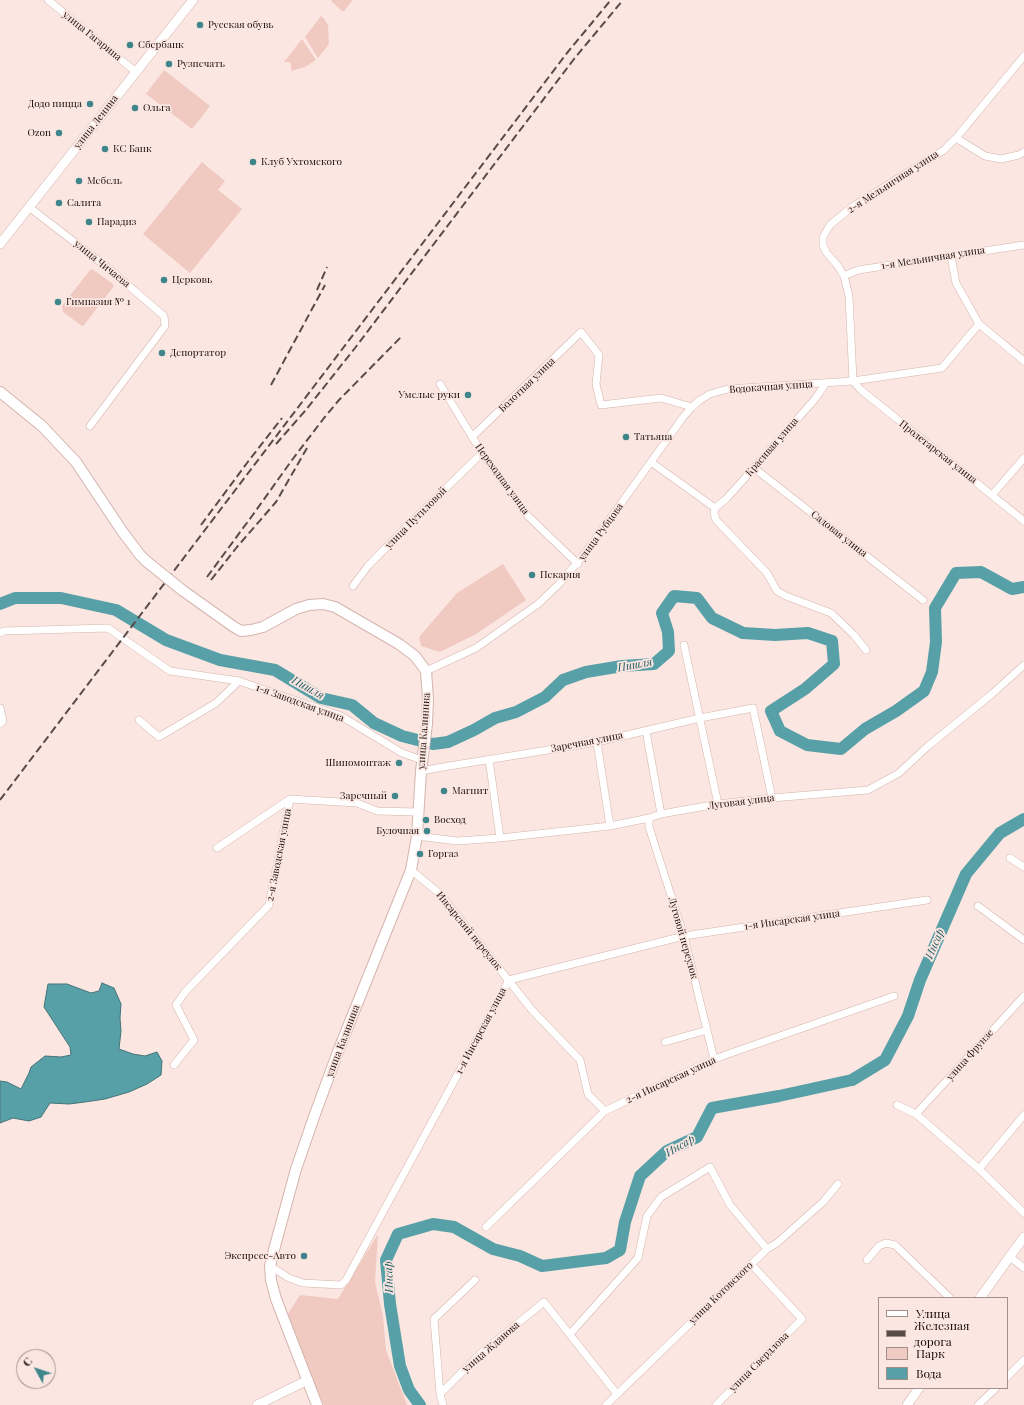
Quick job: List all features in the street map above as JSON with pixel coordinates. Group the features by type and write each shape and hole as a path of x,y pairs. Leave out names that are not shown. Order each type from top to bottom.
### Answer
{"main road":[{"path":"0,392 42,426 76,462 122,531 146,562 234,627 241,630 251,630 263,627 296,609 309,605 323,604 335,607 399,644 415,656 426,671"},
{"name":"улица Калинина","path":"318,1405 276,1299 271,1280 270,1266 274,1246 296,1169 315,1114 339,1049 411,870 417,836 428,698 426,671"}],"street":[{"name":"улица Гагарина","path":"48,0 136,72"},
{"name":"улица Ленина","path":"0,244 193,0"},
{"name":"2-я Мельничная улица","path":"844,276 826,252 823,245 823,237 830,225 852,207 944,150 956,138 1024,56"},
{"path":"956,138 985,156 1001,159 1024,152"},
{"name":"улица Чичаева","path":"29,207 108,268 164,316 165,326 90,426"},
{"name":"1-я Мельничная улица","path":"844,276 858,270 1024,245"},
{"path":"951,256 956,283 980,324 1024,361"},
{"path":"844,276 849,296 853,381"},
{"name":"Водокачная улица","path":"692,407 710,394 728,389 853,381 942,368 980,324"},
{"name":"Болотная улица","path":"472,437 581,332 599,355 596,384 601,404 661,398 692,407"},
{"name":"Пролетарская улица","path":"853,381 861,390 1024,521"},
{"name":"Красивая улица","path":"715,508 726,499 754,468 815,398 826,383"},
{"name":"Переходная улица","path":"440,384 482,453 528,516 578,564"},
{"name":"улица Рубцова","path":"426,671 476,648 538,604 559,584 578,564 692,407"},
{"name":"улица Путиловой","path":"354,586 368,566 482,453"},
{"path":"992,495 1024,458"},
{"path":"651,462 715,508 714,513 716,520 767,573 777,591 786,596 831,613 854,635 866,650"},
{"name":"Садовая улица","path":"754,468 923,600"},
{"name":"1-я Заводская улица","path":"2,632 108,628 170,671 239,681 341,716 402,753 423,756"},
{"path":"684,645 718,804"},
{"name":"Луговая улица","path":"417,836 457,841 500,838 610,826 661,814 718,804 868,790 898,773 1024,665"},
{"path":"139,720 159,737 216,703 239,681"},
{"path":"0,708 3,721 0,724"},
{"name":"Заречная улица","path":"421,771 597,742 700,718 752,708 772,798"},
{"path":"646,731 661,814"},
{"path":"597,742 610,826"},
{"path":"489,759 500,838"},
{"path":"218,848 290,799"},
{"name":"2-я Заводская улица","path":"174,1065 194,1040 176,1005 185,992 269,906 290,799 357,804 377,811 418,812"},
{"name":"Луговой переулок","path":"649,818 649,827 684,936 714,1059"},
{"path":"1010,858 1024,867"},
{"name":"Инсарский переулок","path":"411,870 440,894 532,1010 580,1060 588,1094 605,1111"},
{"name":"1-я Инсарская улица","path":"270,1266 289,1278 303,1282 341,1285 346,1280 509,980 684,936 927,900"},
{"path":"978,906 1024,940"},
{"name":"2-я Инсарская улица","path":"486,1227 605,1111 714,1059 894,996"},
{"name":"улица Фрунзе","path":"916,1114 1024,996"},
{"path":"666,1042 707,1030"},
{"path":"897,1105 916,1114 979,1169 1024,1213"},
{"path":"979,1169 1024,1115"},
{"path":"616,1394 570,1334 638,1258 647,1216 661,1197 710,1167 730,1205 767,1249"},
{"name":"улица Котовского","path":"606,1405 767,1249 777,1243 823,1202 838,1184"},
{"path":"981,1297 1024,1237"},
{"path":"868,1260 879,1246 886,1243 895,1245 949,1297"},
{"path":"1010,1256 1024,1268"},
{"name":"улица Свердлова","path":"716,1405 802,1319 751,1264"},
{"path":"444,1405 440,1394 434,1319 475,1280"},
{"name":"улица Жданова","path":"440,1394 480,1354 544,1302 570,1334"},
{"path":"1008,1376 1024,1360"},
{"path":"257,1405 308,1380"},
{"path":"907,1405 918,1389"},
{"path":"978,1405 995,1389"}],"green space":[{"path":"353,0 344,11 342,11 331,1"},
{"path":"321,16 328,25 329,44 318,58 305,37"},
{"path":"302,39 316,60 305,67 291,71 291,64 289,62 284,62"},
{"path":"164,70 210,106 192,129 146,94"},
{"path":"202,162 225,181 218,190 242,209 190,273 143,234"},
{"path":"92,269 114,286 82,326 63,312 62,306"},
{"path":"503,564 526,600 476,634 440,652 421,646 419,637 457,593"},
{"path":"378,1234 375,1282 383,1316 386,1350 407,1405 324,1405 286,1317 300,1295 338,1299"}],"water":[{"path":"102,983 114,988 121,1004 119,1049 145,1056 157,1052 162,1061 161,1075 147,1084 129,1092 105,1099 85,1102 69,1104 50,1103 41,1117 29,1121 13,1118 0,1123 0,1081 7,1082 21,1089 31,1067 45,1056 61,1057 71,1055 70,1047 44,1007 48,984 67,984 91,993 99,991"}],"waterway":[{"name":"Пишля","path":"0,604 15,598 61,598 116,610 166,640 220,660 275,670 321,698 352,705 374,723 402,736 433,744 448,742 495,718 516,712 545,697 563,680 586,672 622,666 654,664 669,651 668,632 662,613 674,596 697,598 712,618 743,633 775,635 808,633 832,641 834,664 805,689 771,711 780,731 807,745 841,749 865,729 896,711 924,691 932,672 936,642 935,608 956,573 981,572 1012,589 1024,587"},
{"name":"Инсар","path":"420,1405 409,1390 400,1366 390,1304 386,1260 398,1234 433,1224 454,1227 493,1249 520,1256 542,1266 606,1258 620,1250 625,1222 640,1176 667,1151 697,1137 712,1108 779,1096 852,1080 885,1060 908,1016 920,980 966,874 1000,833 1024,819"}],"railway":[{"path":"276,444 305,411 355,348 574,59 623,0"},
{"path":"0,800 567,53 610,1"},
{"path":"317,290 327,267"},
{"path":"271,385 325,285"},
{"path":"207,577 324,418 339,400 403,335"},
{"path":"201,525 282,418"},
{"path":"211,580 276,502 307,448"}],"place":[{"name":"Русская обувь","path":"200,25"},
{"name":"Сбербанк","path":"130,45"},
{"name":"Рузпечать","path":"169,64"},
{"name":"Додо пицца","path":"90,104"},
{"name":"Ольга","path":"135,108"},
{"name":"Ozon","path":"59,133"},
{"name":"КС Банк","path":"105,149"},
{"name":"Клуб Ухтомского","path":"253,162"},
{"name":"Мебель","path":"79,181"},
{"name":"Салита","path":"59,203"},
{"name":"Парадиз","path":"89,222"},
{"name":"Церковь","path":"164,280"},
{"name":"Гимназия № 1","path":"58,302"},
{"name":"Депортатор","path":"162,353"},
{"name":"Умелые руки","path":"468,395"},
{"name":"Татьяна","path":"626,437"},
{"name":"Пекарня","path":"532,575"},
{"name":"Шиномонтаж","path":"399,763"},
{"name":"Магнит","path":"444,791"},
{"name":"Заречный","path":"395,796"},
{"name":"Восход","path":"426,820"},
{"name":"Булочная","path":"427,831"},
{"name":"Горгаз","path":"420,854"},
{"name":"Экспресс-Авто","path":"304,1256"}]}
